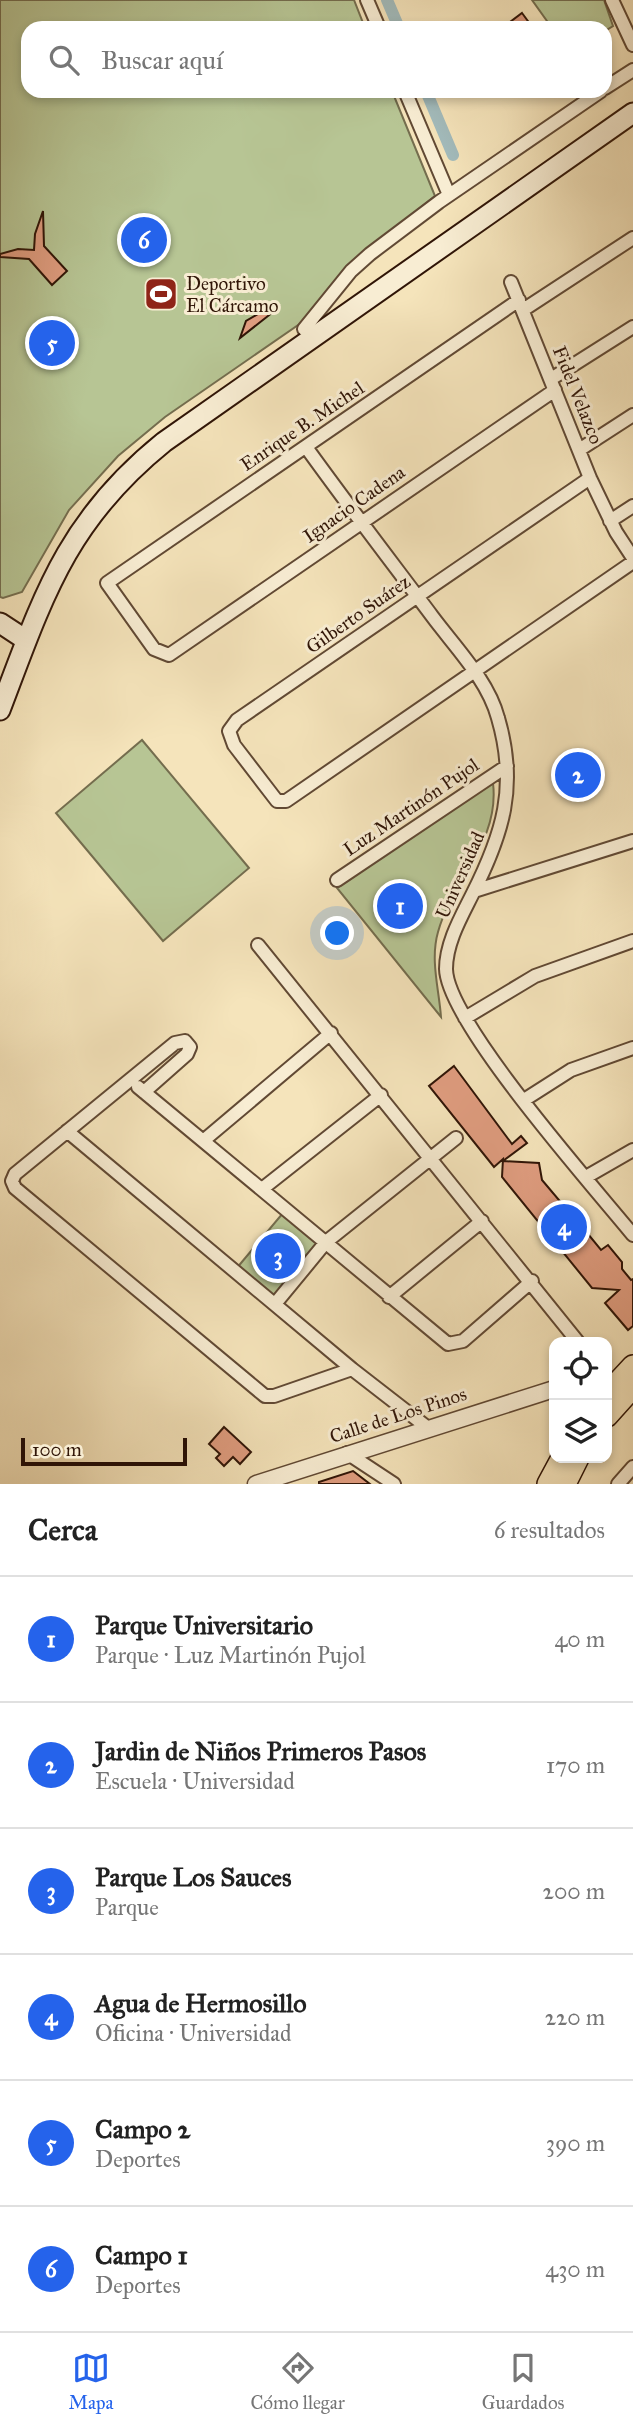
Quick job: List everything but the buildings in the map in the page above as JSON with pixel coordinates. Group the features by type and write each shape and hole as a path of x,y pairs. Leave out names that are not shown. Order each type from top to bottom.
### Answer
{"main road":[{"path":"0,710 22,638 62,538 101,486 152,439 304,329 633,100"},
{"path":"0,678 81,527 103,498 146,456 633,113"},
{"path":"0,623 22,638"},
{"path":"612,1389 626,1376"},
{"path":"612,1405 626,1376"},
{"path":"548,1484 559,1463"},
{"path":"565,1484 576,1463"}],"street":[{"path":"367,0 376,21"},
{"path":"612,0 633,45"},
{"path":"612,84 633,69"},
{"path":"408,98 449,195"},
{"path":"304,329 351,271 449,195 591,98"},
{"name":"Enrique B. Michel","path":"176,652 163,656 153,649 107,583 521,305 633,238"},
{"name":"Fidel Velazco","path":"511,282 590,478 610,521 633,560"},
{"name":"Ignacio Cadena","path":"176,652 633,327"},
{"path":"579,450 633,415"},
{"name":"Universidad","path":"306,447 473,672 498,715 507,766 507,801 502,828 459,921 446,967 447,981 465,1018 524,1100 633,1235"},
{"name":"Gilberto Suárez","path":"473,672 286,801 275,799 234,745 229,731 232,726 417,596 590,478"},
{"path":"610,521 633,506"},
{"path":"473,672 633,560"},
{"name":"Luz Martinón Pujol","path":"337,880 507,766"},
{"path":"474,891 633,841"},
{"path":"465,1018 536,976 633,941"},
{"path":"258,945 532,1281 574,1337"},
{"path":"203,1141 331,1033"},
{"path":"144,1092 187,1054 190,1047 185,1041 175,1043 15,1174 13,1185 218,1357 269,1396 352,1369"},
{"path":"524,1100 571,1070 633,1048"},
{"path":"130,1081 443,1341 458,1344 532,1281"},
{"path":"262,1189 381,1095"},
{"path":"67,1131 352,1369 428,1428"},
{"path":"275,1304 326,1242 456,1138"},
{"path":"586,1177 633,1150"},
{"path":"389,1297 482,1221"},
{"name":"Calle de Los Pinos","path":"256,1484 549,1391"},
{"path":"347,1453 394,1484"},
{"path":"618,1484 633,1467"}],"green space":[{"name":"Deportivo El Cárcamo","path":"0,0 354,0 362,21 21,21 21,98 395,98 435,196 350,264 301,323 165,417 118,456 69,510 22,592 0,597"},
{"path":"532,0 604,0 611,21 547,21"},
{"path":"142,740 249,868 163,941 56,813"},
{"path":"493,783 493,804 483,842 454,894 438,932 435,964 441,1017 337,888"},
{"path":"283,1213 320,1244 272,1300 236,1269"}],"waterway":[{"path":"387,0 396,21"},
{"path":"429,98 453,155"}],"place":[{"name":"Campo 1","path":"144,240"},
{"name":"Deportivo El Cárcamo","path":"161,294"},
{"name":"Campo 2","path":"52,343"},
{"name":"Jardin de Niños Primeros Pasos","path":"578,775"},
{"name":"Parque Universitario","path":"400,906"},
{"name":"Agua de Hermosillo","path":"564,1227"},
{"name":"Parque Los Sauces","path":"278,1256"}]}
